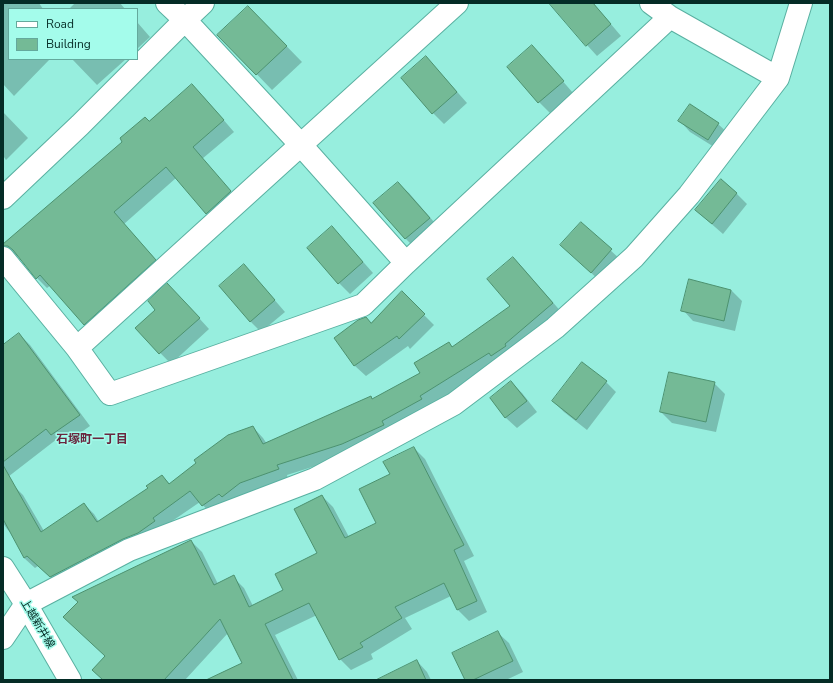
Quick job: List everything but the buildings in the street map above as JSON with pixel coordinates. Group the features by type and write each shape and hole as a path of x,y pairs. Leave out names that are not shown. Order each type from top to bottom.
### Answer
{"street":[{"path":"167,3 300,144 406,263"},
{"path":"3,198 80,125 184,20 204,3"},
{"path":"77,348 456,3"},
{"path":"651,3 670,17 778,78"},
{"path":"3,638 26,604 129,550 315,479 454,404 555,328 634,256 689,195 778,78 801,3"},
{"path":"3,258 77,348 110,394 363,305 406,263 670,17"},
{"name":"上越新井線","path":"3,568 26,604 70,680"}],"district":[{"name":"石塚町一丁目","path":"92,440"}]}
